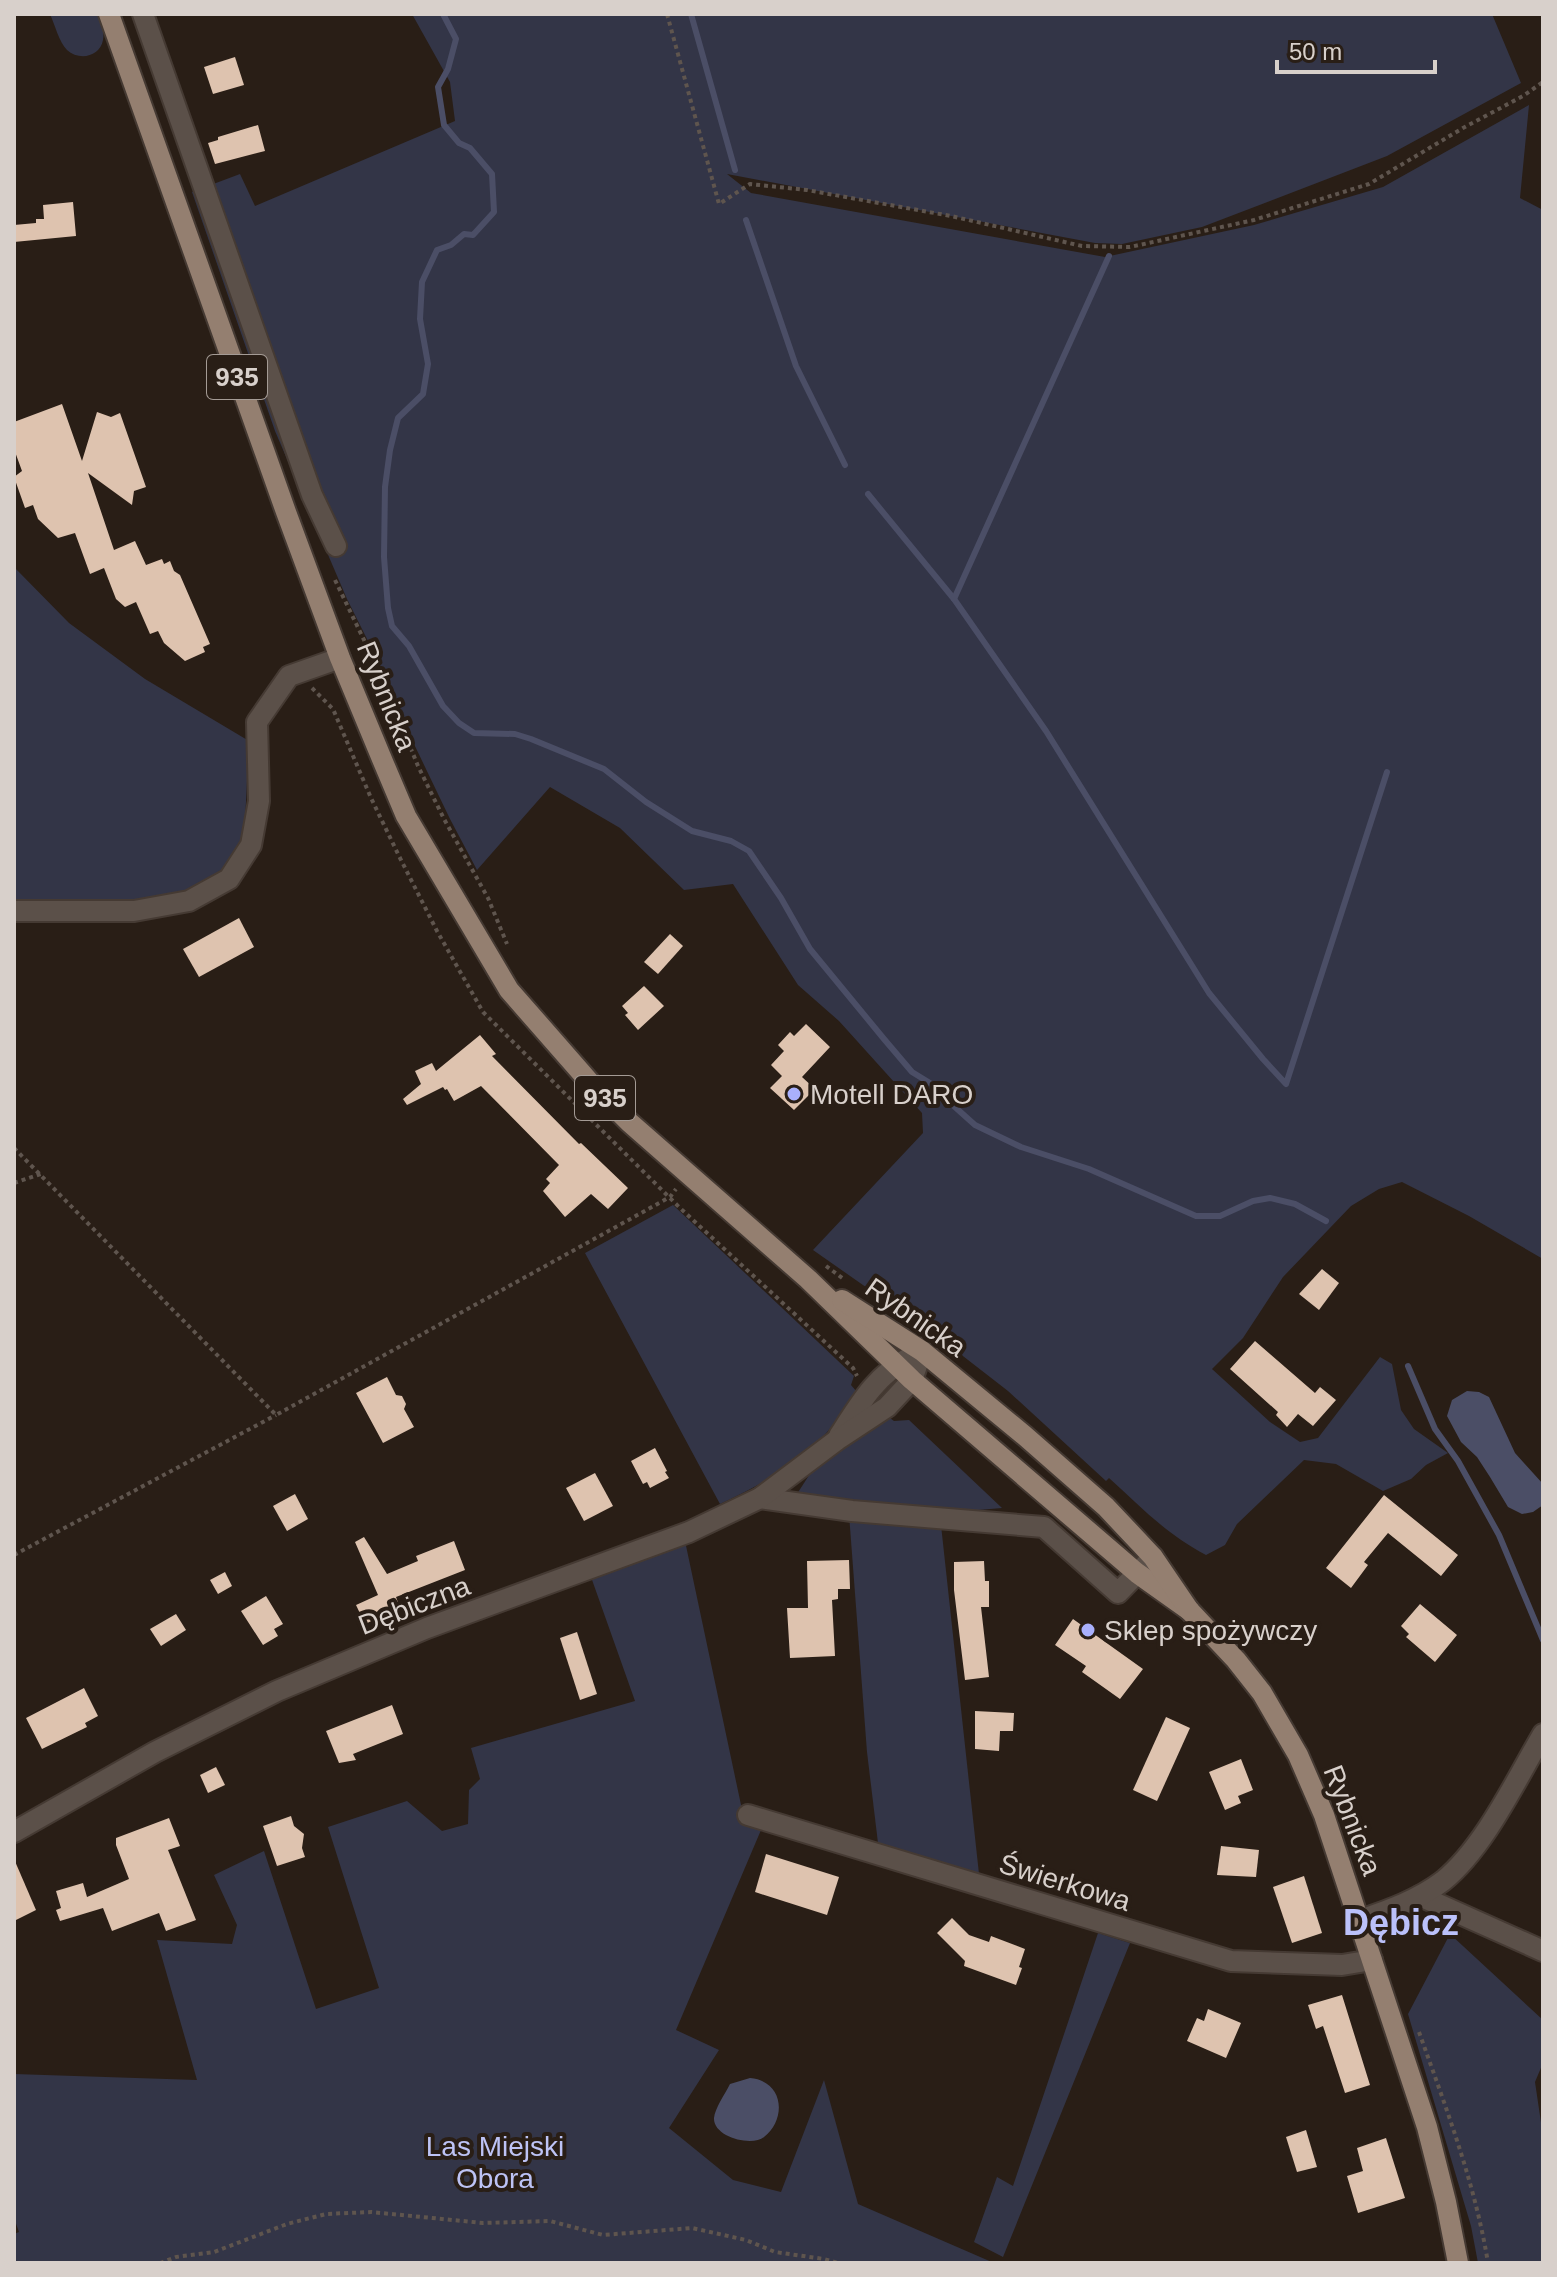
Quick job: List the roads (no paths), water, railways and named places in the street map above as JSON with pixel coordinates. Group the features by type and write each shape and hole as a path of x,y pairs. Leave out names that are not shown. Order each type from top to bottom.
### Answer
{"main road":[{"name":"Rybnicka","path":"109,14 340,658 406,816 509,990 593,1086 689,1176 808,1279 895,1365 1137,1573 1189,1610"},
{"name":"Rybnicka","path":"808,1279 922,1351 1106,1507 1153,1557 1189,1610 1262,1693 1298,1755 1324,1815 1427,2127 1458,2263"}],"street":[{"path":"143,14 312,495 336,546"},
{"path":"14,911 134,911 189,901 229,879 251,845 259,801 257,722 289,676 340,658"},
{"name":"Dębiczna","path":"837,1440 862,1400 884,1374 922,1351"},
{"name":"Dębiczna","path":"14,1832 155,1752 277,1691 427,1628 689,1532 760,1498 837,1440 877,1416 912,1380 922,1351"},
{"path":"760,1498 852,1511 1044,1527 1118,1593 1153,1557"},
{"path":"1360,1920 1420,1896 1459,1867 1543,1734"},
{"name":"Świerkowa","path":"748,1815 1231,1961 1342,1965 1372,1960"},
{"path":"1420,1896 1543,1951"}],"waterway":[{"path":"443,14 456,39 448,69 438,87 444,125 459,143 470,148 492,174 494,212 473,235 464,234 451,245 437,250 422,282 420,319 428,364 423,394 398,418 390,450 385,487 384,557 392,626 409,646 443,706 474,733 515,734 604,769 646,802 692,831 731,841 749,851 810,949 884,1039 912,1072 938,1088 975,1125 1021,1147 1089,1169 1196,1216 1220,1216 1253,1201 1270,1198 1295,1204 1326,1221"},
{"path":"691,14 735,170"},
{"path":"746,220 796,366 845,465"},
{"path":"954,599 1109,256"},
{"path":"868,494 954,599 1046,731 1209,993 1286,1084 1387,772"},
{"path":"1408,1366 1435,1429 1458,1461 1499,1535 1543,1640"}],"place":[{"name":"Motell DARO","path":"794,1094"},
{"name":"Sklep spożywczy","path":"1088,1630"}],"district":[{"name":"Dębicz","path":"1401,1922"}],"park label":[{"name":"Las Miejski Obora","path":"495,2162"}]}
